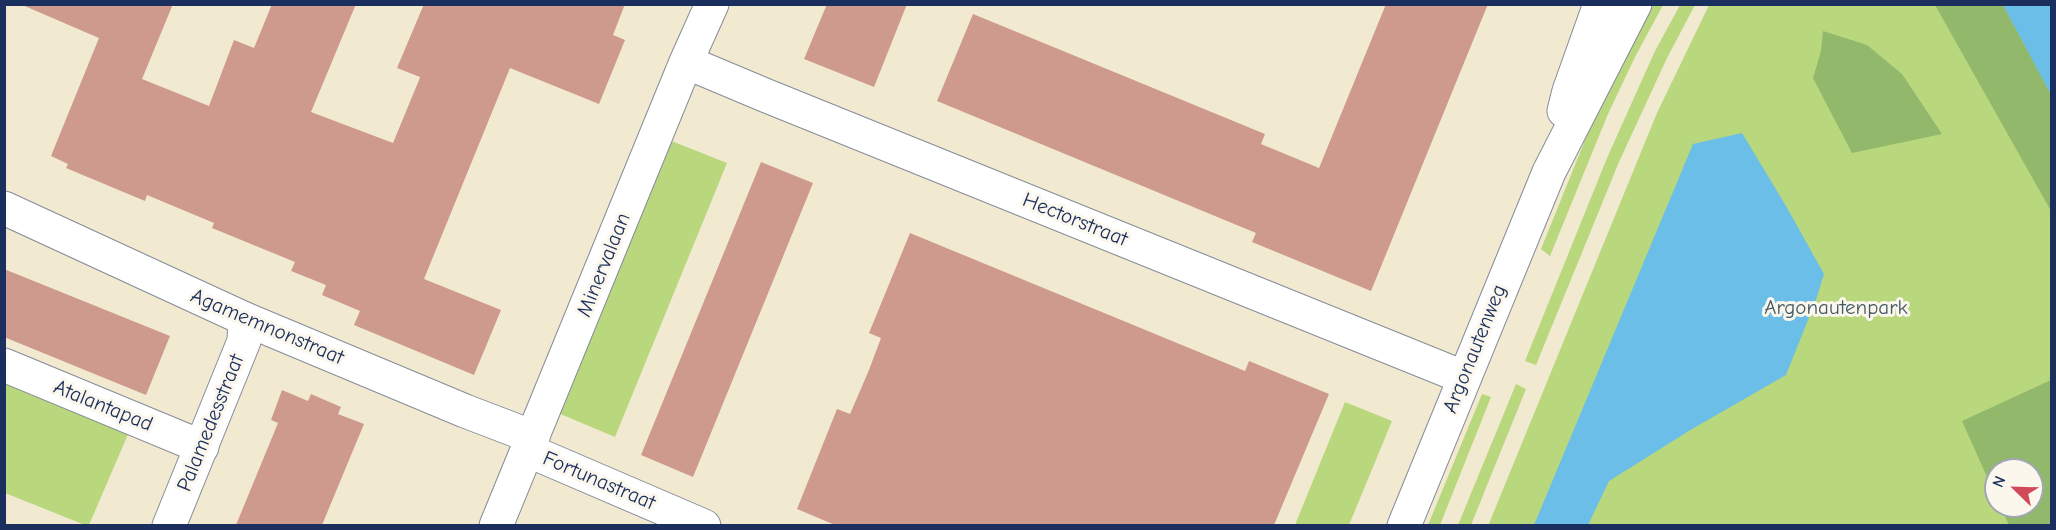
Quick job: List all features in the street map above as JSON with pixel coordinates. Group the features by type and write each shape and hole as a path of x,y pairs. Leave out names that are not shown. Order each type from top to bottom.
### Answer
{"street":[{"name":"Minervalaan","path":"496,525 712,4"},
{"name":"Argonautenweg","path":"1549,172 1569,91 1600,4"},
{"name":"Argonautenweg","path":"1404,525 1549,172 1635,4"},
{"name":"Hectorstraat","path":"687,62 1463,377"},
{"name":"Agamemnonstraat","path":"4,208 245,319 465,411 530,443"},
{"name":"Palamedesstraat","path":"169,525 244,341 245,319"},
{"name":"Atalantapad","path":"4,365 202,447"},
{"name":"Fortunastraat","path":"530,443 704,525"}],"green space":[{"path":"1651,5 1663,5 1608,114 1550,256 1541,249 1596,113"},
{"path":"1680,5 1695,5 1667,58 1619,162 1536,365 1525,361 1607,158 1655,51"},
{"name":"Argonautenpark","path":"1709,5 2051,5 2051,525 1488,526 1657,113"},
{"path":"1935,5 2003,5 2051,94 2051,211"},
{"path":"1823,31 1867,45 1902,74 1942,134 1852,153 1813,78 1821,51"},
{"path":"669,140 727,163 615,437 558,413"},
{"path":"4,374 132,425 89,525 5,493"},
{"path":"2051,380 2051,525 2009,525 2006,518 2044,518 2044,458 1984,458 1984,470 1962,421"},
{"path":"1516,384 1526,389 1471,525 1458,525"},
{"path":"1482,394 1491,397 1440,525 1428,525"},
{"path":"1345,402 1392,421 1349,525 1295,525"}],"water":[{"path":"2003,5 2051,5 2051,94 2049,91"},
{"path":"1742,133 1824,274 1786,375 1692,429 1609,481 1588,525 1534,525 1693,144"}],"building":[{"path":"20,4 173,4 142,79 209,106 234,40 254,48 272,4 356,4 311,112 393,143 420,77 397,68 424,4 625,4 613,35 625,40 599,104 510,68 424,279 501,310 474,375 354,325 360,311 322,295 326,285 291,271 295,262 212,228 214,223 147,195 145,201 66,168 68,164 51,156 99,38"},
{"path":"827,4 907,4 874,87 804,59"},
{"path":"1386,4 1488,4 1371,291 1252,242 1256,233 937,101 973,14 1265,134 1261,144 1319,168"},
{"path":"761,162 813,183 693,477 641,455"},
{"path":"910,233 1245,371 1249,361 1329,394 1274,525 835,525 797,509 837,409 850,414 869,370 881,338 869,333"},
{"path":"4,269 170,336 146,395 4,337"},
{"path":"282,390 308,401 311,394 341,407 338,414 364,424 322,525 236,525 278,423 271,420"}]}
